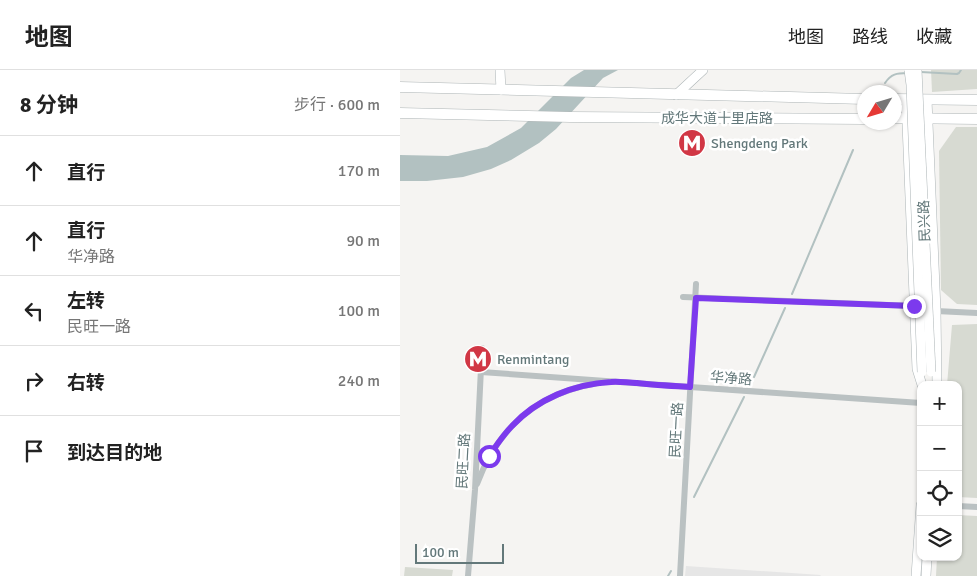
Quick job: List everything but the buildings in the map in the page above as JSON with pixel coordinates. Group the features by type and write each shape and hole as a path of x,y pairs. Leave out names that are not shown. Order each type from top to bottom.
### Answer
{"main road":[{"path":"400,88 500,90 500,70"},
{"path":"676,95 703,70"},
{"name":"民兴路","path":"909,70 926,372"},
{"name":"民兴路","path":"917,70 926,372"},
{"name":"成华大道十里店路","path":"500,90 857,99"},
{"path":"902,100 977,100"},
{"name":"民兴路","path":"906,100 917,368 922,381"},
{"name":"民兴路","path":"927,100 936,311 937,381"},
{"name":"成华大道十里店路","path":"400,113 570,117 857,119"},
{"path":"902,118 977,119"},
{"path":"924,381 926,372"},
{"path":"926,372 931,381"},
{"path":"916,576 920,516"},
{"path":"926,576 927,561"}],"street":[{"name":"民旺一路","path":"680,576 696,284"},
{"path":"683,297 914,306"},
{"path":"936,311 977,313"},
{"name":"民旺二路","path":"468,576 482,348"},
{"name":"华净路","path":"481,372 917,403"},
{"path":"474,490 489,456 502,436 529,411 544,400 561,392 578,387 613,382"},
{"path":"962,506 977,506"}],"shaded area":[{"path":"584,70 618,70 603,78 556,129 539,143 511,160 491,169 463,177 427,181 400,181 400,155 448,156 487,147 521,128 571,78"},
{"path":"931,70 977,70 977,89 932,92"},
{"path":"956,127 977,127 977,305 957,304 941,290 939,151"},
{"path":"977,324 977,498 962,497 962,381 947,381 952,325"},
{"path":"962,515 977,516 977,576 936,576 937,561 962,561"},
{"path":"686,566 821,575 685,576"},
{"path":"405,567 453,570 452,576 404,576"}],"waterway":[{"path":"921,72 957,74 961,70"},
{"path":"885,83 894,75 907,73"},
{"path":"792,294 853,150"},
{"path":"754,377 785,308"},
{"path":"694,497 744,397"},
{"path":"668,576 671,571"}],"place":[{"name":"Shengdeng Park","path":"692,143"},
{"name":"Renmintang","path":"478,359"}],"route":[{"path":"489,456 502,436 513,424 544,400 561,392 597,383 613,382 690,387 696,298 914,306"}]}
